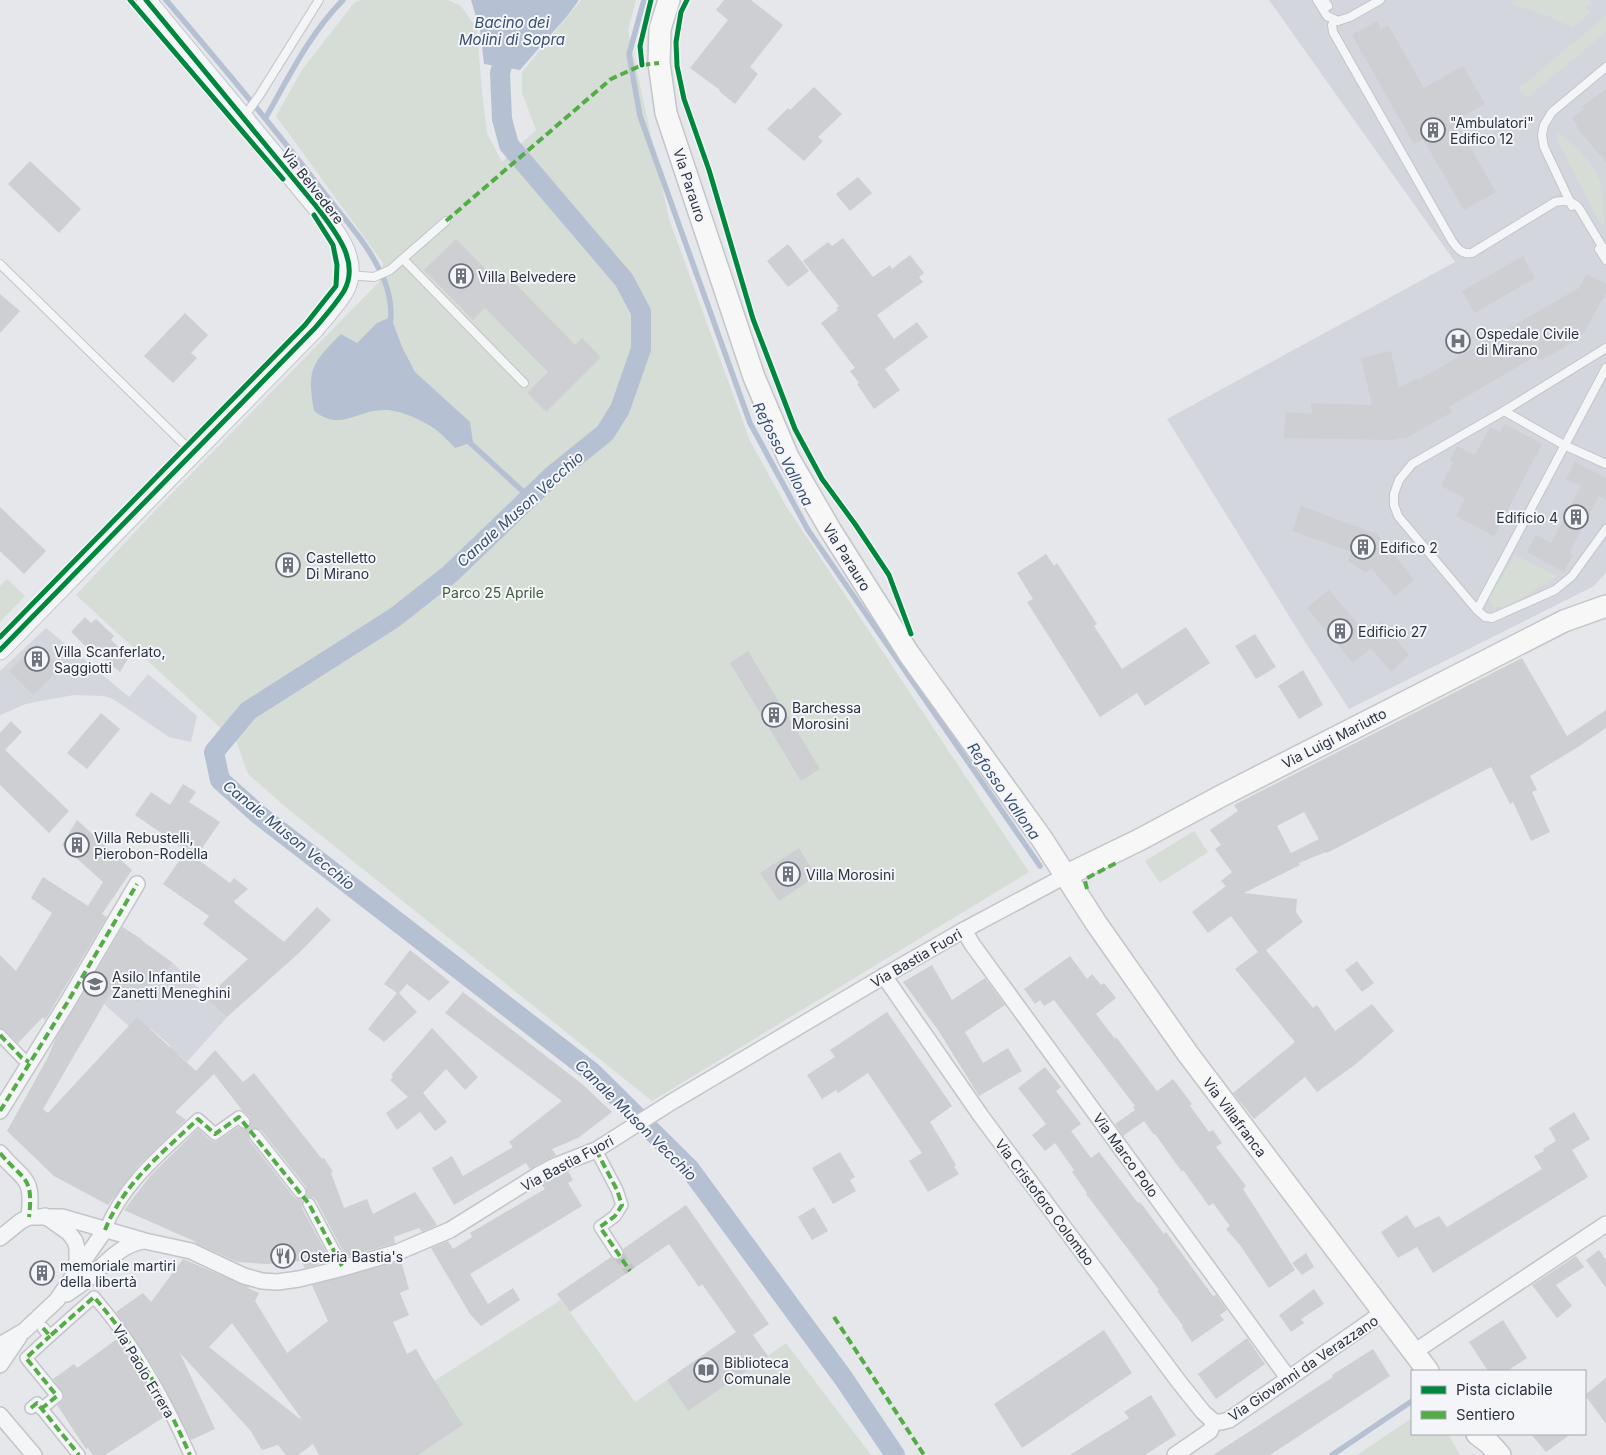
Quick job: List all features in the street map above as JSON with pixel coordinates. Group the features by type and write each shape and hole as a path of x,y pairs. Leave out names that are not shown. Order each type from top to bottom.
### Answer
{"main road":[{"name":"Via Parauro","path":"669,0 660,29 659,64 666,113 754,377 788,457 831,531 909,654 1042,839 1065,876"},
{"name":"Via Luigi Mariutto","path":"1065,876 1139,840 1240,786 1564,621 1606,606"},
{"name":"Via Villafranca","path":"1065,876 1188,1054 1427,1370"},
{"path":"1477,1435 1483,1455"},
{"path":"1478,1435 1489,1455"},
{"path":"1478,1435 1489,1442 1500,1455"}],"street":[{"name":"Via Belvedere","path":"146,0 245,115 337,234 344,248 348,275"},
{"path":"0,650 315,328 345,289 348,275"},
{"name":"Via Bastia Fuori","path":"29,1217 45,1216 72,1219 145,1241 191,1251 244,1276 262,1281 277,1282 299,1279 398,1252 450,1230 555,1166 596,1150 884,976 964,930 1065,876"},
{"path":"0,1111 138,884"},
{"name":"Via Marco Polo","path":"964,930 972,944 1289,1379"},
{"name":"Via Cristoforo Colombo","path":"884,976 981,1116 1179,1382 1203,1412 1214,1422"},
{"path":"0,1035 22,1058 29,1062"},
{"path":"57,1300 143,1171 198,1119 215,1134 240,1116 244,1122"},
{"path":"254,1135 300,1192"},
{"path":"596,1150 617,1190 622,1205 614,1216 600,1227 617,1253"},
{"path":"0,1153 24,1177 29,1187 31,1198 29,1217 0,1238"},
{"path":"309,1204 343,1268"},
{"path":"45,1216 69,1233 75,1241 77,1248 77,1270"},
{"path":"1414,1352 1606,1224"},
{"path":"0,1365 24,1331 57,1300 89,1278 117,1252 134,1242 145,1241"},
{"name":"Via Paolo Errera","path":"79,1455 36,1409 57,1396 26,1358 46,1332 94,1297 115,1321 136,1353 168,1406 190,1455"},
{"name":"Via Giovanni da Verazzano","path":"1175,1455 1210,1431 1214,1422 1229,1420 1384,1312"},
{"path":"0,1344 24,1331"},
{"path":"0,1406 3,1418 34,1455"}],"lane":[{"path":"245,115 257,99 318,0"},
{"path":"1317,0 1328,16 1335,20 1343,20 1380,0"},
{"path":"1335,20 1332,25 1333,32 1459,250 1466,254 1472,254 1555,202 1564,188"},
{"path":"1606,68 1552,112 1544,125 1542,136 1544,147 1570,202 1606,260"},
{"path":"1564,188 1579,208 1606,253"},
{"path":"1555,202 1570,202 1579,208"},
{"path":"348,275 374,278 390,270 446,221"},
{"path":"403,259 524,383"},
{"path":"0,264 193,454"},
{"path":"1606,348 1504,411 1412,464 1399,480 1394,494 1394,505 1398,516 1485,617 1498,616 1554,590 1572,576 1606,529"},
{"path":"1477,610 1606,368"},
{"path":"1504,411 1564,445 1606,464"}],"shaded area":[{"name":"Ospedale Civile di Mirano","path":"1269,0 1606,0 1606,573 1594,586 1349,709 1302,637 1167,419 1455,262"},
{"path":"46,628 129,697 148,674 197,716 191,742 169,737 113,699 104,696 74,695 40,701 26,704 0,715 0,671"},
{"path":"122,927 142,939 115,985 153,982 157,984 173,963 227,1017 187,1062 178,1054 146,1088 160,1058 171,1046 150,1028 142,1038 104,1004 81,1044 60,1034"}],"green space":[{"name":"Parco 25 Aprile","path":"360,0 448,0 461,6 477,29 487,133 502,162 536,130 522,93 522,72 581,0 636,0 628,30 669,219 750,441 786,506 1029,872 652,1101 288,809 248,774 237,743 76,595 152,514 379,282 383,263 276,116 302,70 354,3"},
{"path":"1516,0 1590,0 1592,3 1585,8 1590,13 1572,28 1549,16 1511,4"},
{"path":"1606,16 1606,32 1527,98 1519,88"},
{"path":"1556,133 1575,147 1587,160 1600,181 1603,196 1604,223 1601,225 1557,140"},
{"path":"1515,555 1558,576 1507,607 1493,607 1490,601 1492,594"},
{"path":"7,579 25,596 0,622 0,586"},
{"path":"1194,831 1208,852 1160,883 1145,861"},
{"path":"561,1300 635,1402 667,1380 688,1411 786,1343 871,1455 418,1455 463,1425 434,1381"},
{"path":"1411,1419 1411,1435 1449,1435 1460,1455 1357,1455"}],"water":[{"name":"Bacino dei Molini di Sopra","path":"471,0 579,0 520,70 484,64 480,30"},
{"path":"391,317 402,347 415,372 470,422 473,442 455,448 428,424 396,411 374,411 341,420 332,420 314,411 311,385 317,360 341,334 357,343 377,323"}],"building":[{"path":"724,0 751,0 783,25 750,67 758,74 735,104 720,90 690,68 728,20 716,10"},
{"name":"\"Ambulatori\" Edifico 12","path":"1377,21 1381,29 1388,25 1424,88 1463,66 1485,104 1455,121 1496,192 1464,210 1423,139 1414,144 1352,35"},
{"path":"814,87 842,114 818,137 823,141 804,161 767,129 788,108 790,110"},
{"path":"1606,89 1606,162 1576,127 1578,126 1572,118 1584,109 1582,107"},
{"path":"30,161 81,209 59,233 8,184"},
{"path":"858,177 872,193 850,211 836,194"},
{"path":"843,238 873,277 890,265 892,269 910,255 924,273 919,277 923,282 877,315 894,339 917,322 928,337 885,369 900,390 874,409 850,371 855,368 821,323 838,310 836,308 839,306 803,261 828,242 832,246"},
{"path":"456,239 498,282 505,276 509,280 510,278 575,345 582,338 601,357 546,412 527,393 548,372 485,308 473,320 424,270"},
{"path":"788,244 809,271 788,287 767,261"},
{"path":"1523,256 1535,278 1475,313 1462,291"},
{"path":"1587,274 1606,284 1606,293 1585,331 1575,341 1540,361 1536,356 1449,407 1452,412 1408,437 1391,440 1284,438 1286,412 1312,414 1311,403 1372,405 1361,358 1391,351 1399,388 1417,378 1418,380 1579,288"},
{"path":"0,294 20,311 0,333"},
{"path":"185,313 208,335 191,353 197,358 173,383 144,356"},
{"path":"1505,424 1542,444 1494,536 1456,516 1465,498 1441,486 1453,462 1450,460 1457,446 1475,455 1490,427 1500,432"},
{"name":"Edificio 4","path":"1575,462 1606,478 1606,500 1599,496 1569,553 1573,555 1564,572 1527,552 1536,535 1551,543 1581,486 1566,479"},
{"name":"Edifico 2","path":"1301,506 1377,534 1414,580 1395,596 1371,568 1366,573 1348,561 1352,552 1292,531"},
{"path":"0,507 46,551 24,574 0,551"},
{"path":"1046,554 1054,566 1057,563 1097,624 1094,626 1122,669 1186,627 1210,663 1145,706 1137,693 1100,717 1027,602 1033,599 1017,573"},
{"name":"Castelletto Di Mirano","path":"292,556 300,564 295,572 291,573 274,567"},
{"path":"1329,590 1363,630 1372,623 1377,625 1381,621 1409,655 1391,672 1371,648 1353,663 1307,608"},
{"path":"85,617 91,623 96,619 114,636 111,640 129,657 120,672 100,655 97,657 71,632"},
{"path":"1255,634 1276,667 1256,679 1235,646"},
{"name":"Villa Scanferlato, Saggiotti","path":"37,644 61,668 33,695 9,671"},
{"name":"Barchessa Morosini","path":"748,651 820,769 801,781 730,663"},
{"path":"1522,658 1567,736 1606,710 1606,728 1530,776 1537,790 1532,792 1550,832 1531,841 1513,802 1510,804 1491,767 1327,853 1299,863 1300,865 1244,893 1297,899 1296,912 1303,922 1266,950 1313,1008 1317,1005 1335,1031 1372,1004 1394,1031 1356,1064 1317,1092 1305,1077 1254,1119 1233,1093 1295,1042 1235,969 1258,952 1231,916 1208,933 1192,912 1226,886 1221,881 1232,872 1215,849 1221,845 1210,830 1238,811 1234,805","holes":["1304,812 1319,839 1291,853 1277,826"]},
{"path":"1303,670 1323,705 1299,719 1278,686"},
{"path":"101,713 120,729 87,769 67,753"},
{"path":"11,721 22,732 5,750 69,811 49,833 0,785 0,733"},
{"path":"183,784 196,792 189,802 220,822 196,857 135,815 151,792 170,805"},
{"path":"77,820 132,870 102,914 107,917 45,1020 43,1017 18,1043 5,1030 0,1028 0,955 16,971 52,913 31,898 43,877 88,906 103,882 62,845"},
{"name":"Villa Morosini","path":"799,848 816,876 779,901 760,873"},
{"path":"186,851 230,883 234,878 248,889 234,901 235,903 284,942 317,907 331,920 300,952 227,1017 206,998 248,959 203,924 209,916 163,884"},
{"path":"123,927 173,963 156,985 153,982 138,1002 115,985 43,1109 48,1113 137,1017 196,1071 215,1050 243,1082 254,1073 322,1159 324,1158 333,1172 331,1173 344,1208 367,1199 373,1214 415,1192 437,1225 422,1232 419,1228 394,1237 395,1243 346,1257 316,1200 313,1197 306,1197 302,1200 302,1208 331,1261 305,1268 301,1261 267,1264 237,1262 124,1210 151,1175 198,1129 210,1140 216,1142 238,1127 243,1129 250,1127 250,1117 242,1110 214,1074 175,1112 186,1120 139,1165 108,1205 54,1176 7,1131 47,1059 56,1038","holes":["254,1128 261,1130 306,1187 307,1194 304,1198 298,1199 294,1197 249,1140 248,1132"]},
{"path":"410,950 450,982 429,1001 407,984 399,993 417,1012 384,1042 368,1029 397,993 384,984"},
{"path":"1070,956 1087,979 1092,974 1101,985 1104,983 1116,998 1096,1014 1157,1091 1173,1079 1192,1104 1190,1106 1209,1132 1213,1130 1222,1143 1216,1147 1246,1186 1243,1189 1295,1270 1269,1288 1240,1245 1226,1229 1230,1226 1213,1203 1209,1206 1144,1121 1123,1136 1115,1124 1135,1110 1133,1107 1135,1106 1054,1000 1044,1006 1040,1000 1035,1004 1024,989"},
{"path":"1357,961 1374,983 1362,992 1345,970"},
{"path":"932,965 952,1000 985,978 1005,1005 965,1032 983,1063 1008,1048 1022,1071 979,1096 938,1030 903,982"},
{"path":"463,992 582,1084 612,1112 578,1138 552,1149 556,1155 530,1169 526,1163 454,1205 432,1168 452,1156 463,1176 513,1147 509,1142 562,1101 445,1013"},
{"path":"887,1012 952,1106 930,1122 956,1165 954,1167 959,1174 928,1192 909,1161 922,1153 868,1073 838,1093 836,1090 822,1099 807,1075 835,1057 830,1050"},
{"path":"432,1028 478,1077 465,1090 446,1069 423,1093 447,1122 435,1131 420,1112 397,1130 386,1113 408,1097 390,1080 393,1077 391,1075"},
{"path":"1045,1067 1061,1087 1056,1091 1081,1124 1071,1131 1091,1158 1099,1152 1138,1203 1140,1202 1164,1234 1166,1232 1213,1296 1216,1295 1227,1310 1220,1315 1224,1320 1192,1342 1183,1326 1157,1291 1159,1290 1086,1194 1072,1172 1074,1170 1055,1143 1045,1151 1032,1135 1046,1124 1018,1088"},
{"path":"1574,1112 1590,1139 1572,1150 1588,1177 1433,1273 1417,1247 1398,1258 1381,1232 1407,1215 1415,1228 1439,1216 1447,1227 1542,1169 1534,1156 1544,1151 1543,1149 1556,1141 1549,1128"},
{"path":"840,1152 855,1177 850,1180 856,1191 833,1204 812,1168"},
{"path":"568,1171 573,1180 568,1183 582,1206 470,1274 488,1304 513,1288 520,1300 481,1326 470,1314 431,1248 448,1241 453,1249 472,1237 470,1233 545,1189 541,1184"},
{"path":"686,1205 769,1324 753,1335 768,1356 688,1411 667,1380 736,1332 702,1284 699,1287 669,1244 570,1312 557,1294 611,1257 617,1260 621,1259 624,1253 623,1249"},
{"path":"814,1207 828,1231 812,1240 798,1217"},
{"path":"1599,1250 1606,1260 1606,1288 1586,1260"},
{"path":"1306,1253 1314,1267 1302,1275 1292,1263"},
{"path":"1576,1256 1584,1267 1556,1285 1572,1306 1557,1318 1532,1285"},
{"path":"183,1259 259,1293 255,1301 287,1353 328,1321 312,1285 401,1261 409,1289 400,1293 409,1315 393,1322 407,1354 416,1349 463,1425 418,1455 319,1455 313,1444 298,1455 286,1455 278,1445 262,1450 250,1430 180,1353 215,1429 191,1440 154,1368 116,1312 143,1293 151,1302","holes":["232,1323 301,1418 209,1347"]},
{"path":"1314,1289 1324,1304 1301,1319 1304,1323 1291,1332 1279,1315"},
{"path":"1503,1320 1527,1358 1509,1370 1487,1370 1469,1342"},
{"path":"1104,1330 1132,1373 1022,1448 994,1404"},
{"path":"1247,1338 1265,1364 1216,1399 1198,1374"},
{"path":"117,1339 142,1376 164,1417 105,1455 93,1455 88,1448 86,1449 57,1405 64,1399 64,1394 53,1379 74,1364 77,1368"},
{"path":"1373,1349 1390,1376 1270,1455 1213,1455 1333,1377 1332,1375"},
{"path":"1606,1378 1606,1424 1586,1396 1586,1394"},
{"path":"1151,1395 1176,1435 1145,1455 1070,1455 1129,1418 1124,1412"},
{"path":"1532,1435 1570,1435 1546,1452"}],"waterway":[{"path":"166,0 264,117 367,248 382,275 387,289 391,310 390,324"},
{"path":"266,117 310,41 343,0"},
{"name":"Canale Muson Vecchio","path":"520,0 500,73 502,119 509,145 624,280 641,312 641,349 620,409 605,433 553,475 450,574 394,618 248,711 214,752 220,780 259,815 593,1073 689,1168 844,1379 895,1455"},
{"name":"Refosso Vallona","path":"644,0 629,54 640,116 750,423 808,530 1040,866"},
{"path":"466,439 529,497"},
{"name":"Refosso Vallona","path":"1332,1455 1411,1402"}],"tunnel":[{"path":"617,1253 630,1271"}],"marked path":[{"path":"446,221 611,79 642,65 659,63"},
{"path":"1087,889 1085,881 1087,878 1116,863"},
{"path":"0,1111 67,1003 137,884"},
{"path":"0,1035 22,1058 29,1062"},
{"path":"105,1230 113,1213 133,1183 158,1156 198,1119 215,1134 239,1117 309,1204 343,1268"},
{"path":"596,1150 617,1190 622,1205 615,1216 600,1227 630,1271"},
{"path":"0,1153 21,1174 28,1186 30,1193 29,1217"},
{"path":"43,1328 50,1336 94,1297 123,1334 148,1372 190,1455"},
{"path":"834,1317 924,1455"},
{"path":"41,1409 57,1396 26,1358 50,1336"},
{"path":"31,1408 37,1403 79,1455"}],"cycle path":[{"path":"130,0 283,179"},
{"path":"0,650 315,328 341,296 348,279 347,257 343,245 330,225 146,0"},
{"path":"642,65 640,46 651,0"},
{"path":"687,0 681,12 676,42 677,66 684,99 709,170 753,319 795,429 822,479 889,575 911,634"},
{"path":"0,637 305,325 336,286 337,265 333,245 314,215"}],"place":[{"name":"\"Ambulatori\" Edifico 12","path":"1433,130"},
{"name":"Villa Belvedere","path":"461,276"},
{"name":"Ospedale Civile di Mirano","path":"1458,341"},
{"name":"Edificio 4","path":"1576,517"},
{"name":"Edifico 2","path":"1363,547"},
{"name":"Castelletto Di Mirano","path":"288,565"},
{"name":"Edificio 27","path":"1340,631"},
{"name":"Villa Scanferlato, Saggiotti","path":"37,659"},
{"name":"Barchessa Morosini","path":"774,715"},
{"name":"Villa Rebustelli, Pierobon-Rodella","path":"77,845"},
{"name":"Villa Morosini","path":"788,874"},
{"name":"Asilo Infantile Zanetti Meneghini","path":"95,984"},
{"name":"Osteria Bastia's","path":"283,1256"},
{"name":"memoriale martiri della libertà","path":"42,1273"},
{"name":"Biblioteca Comunale","path":"706,1370"}]}
